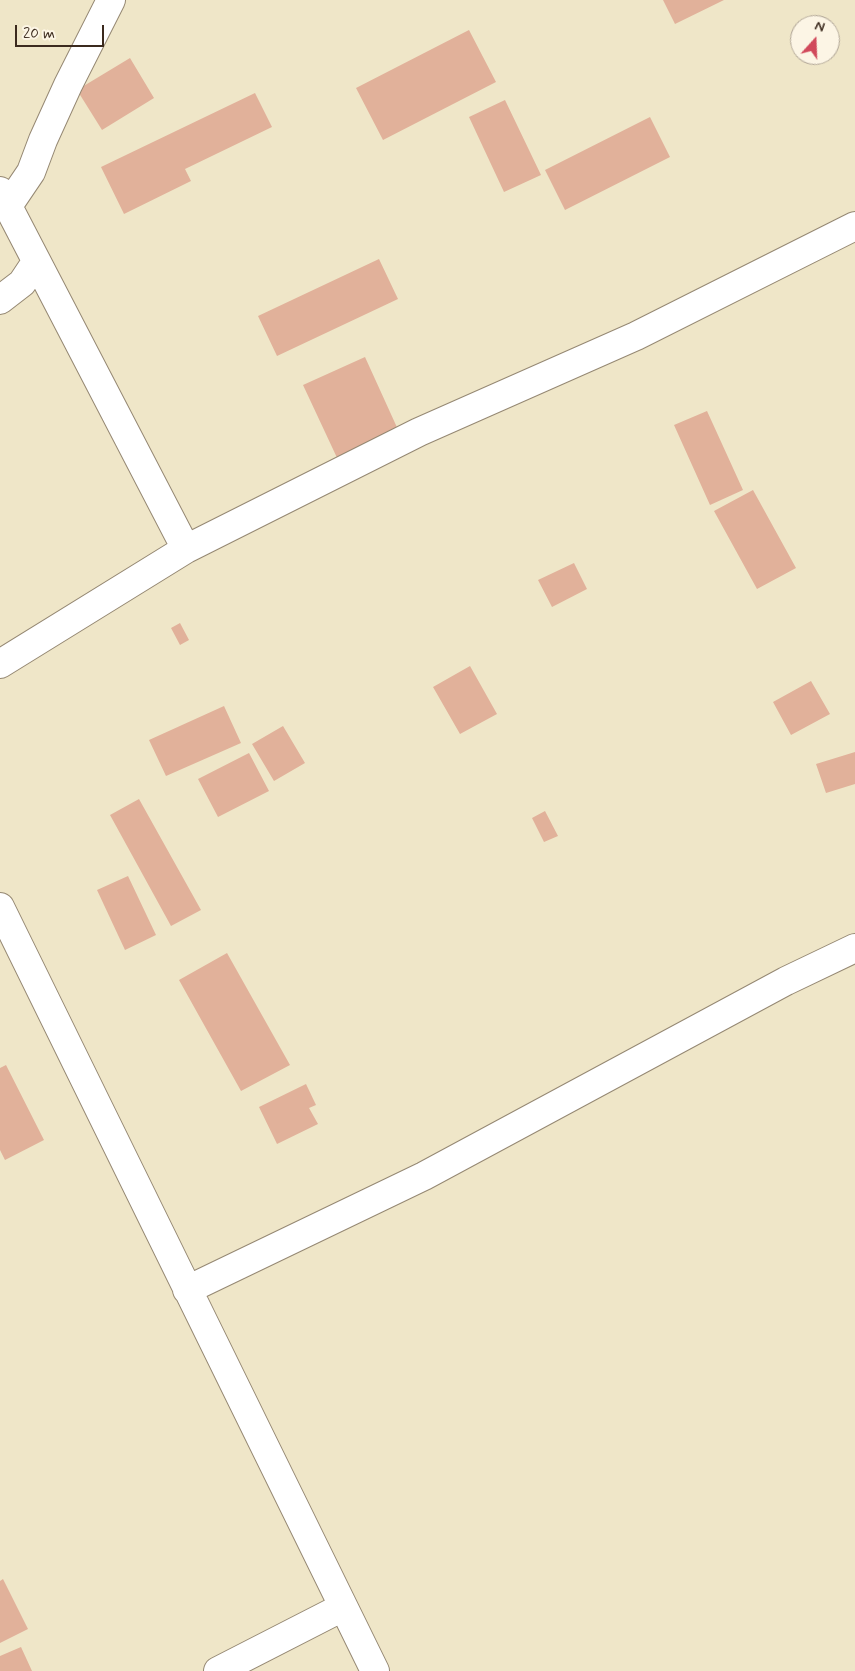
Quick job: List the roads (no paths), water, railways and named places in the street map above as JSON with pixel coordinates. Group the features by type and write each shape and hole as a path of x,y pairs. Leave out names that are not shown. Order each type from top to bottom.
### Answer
{"street":[{"path":"111,0 68,85 31,172 4,198 186,549"},
{"path":"0,664 186,549 419,432 636,336 855,226"},
{"path":"0,300 22,283 36,262"},
{"path":"0,907 375,1671"},
{"path":"187,1290 424,1176 786,981 855,948"},
{"path":"218,1671 343,1607"}]}
